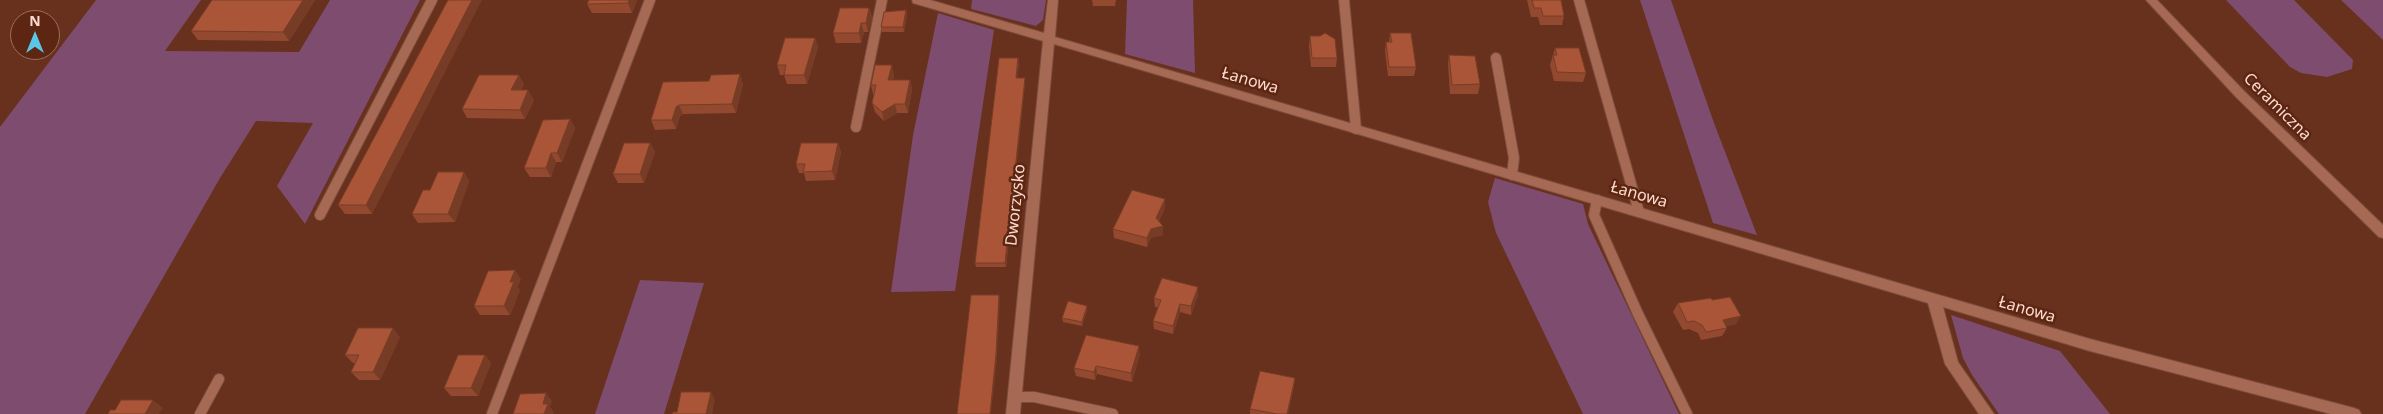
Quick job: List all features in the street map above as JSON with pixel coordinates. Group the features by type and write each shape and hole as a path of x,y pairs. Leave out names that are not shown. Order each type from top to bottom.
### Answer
{"street":[{"name":"Łanowa","path":"917,0 1026,30 1049,39 2090,345 2354,414"},
{"name":"Dworzysko","path":"1013,414 1053,0"},
{"name":"Ceramiczna","path":"2151,0 2240,94 2383,233"},
{"path":"1934,299 1952,364 1987,414"}],"lane":[{"path":"320,215 432,0"},
{"path":"492,414 650,0"},
{"path":"856,127 882,0"},
{"path":"1344,0 1356,129"},
{"path":"1579,0 1639,212"},
{"path":"1496,58 1514,158 1512,175"},
{"path":"1597,200 1594,215 1638,314 1687,414"},
{"path":"200,414 219,379"},
{"path":"1014,397 1034,397 1113,414"}],"shaded area":[{"path":"96,0 201,0 165,51 299,52 330,0 420,0 305,224 277,186 313,123 256,121 220,178 85,414 0,414 0,127 51,60 60,60 60,48"},
{"path":"972,0 1046,0 1043,20 1036,26 971,9"},
{"path":"1127,0 1193,0 1195,73 1125,54"},
{"path":"1640,0 1671,0 1714,123 1757,235 1713,223"},
{"path":"2226,0 2294,0 2353,60 2352,69 2327,77 2301,73 2290,67"},
{"path":"2341,0 2383,0 2383,40"},
{"path":"938,13 994,30 955,291 891,292 913,135"},
{"path":"1495,178 1583,204 1588,224 1679,414 1583,414 1496,233 1488,202"},
{"path":"640,280 704,283 664,414 595,414"},
{"path":"1951,315 2060,351 2110,414 1999,414 1972,375 1963,358"}],"building":[{"path":"212,0 303,0 283,32 191,31"},
{"path":"448,0 472,0 366,205 338,205"},
{"path":"589,0 629,0 628,3 587,4"},
{"path":"1532,0 1561,0 1564,16 1543,16 1541,8 1534,8"},
{"path":"840,8 869,8 866,23 861,23 859,33 833,33"},
{"path":"906,10 903,27 881,27 884,12"},
{"path":"1325,33 1335,39 1337,58 1312,58 1310,36 1320,36"},
{"path":"1390,33 1411,33 1416,67 1389,67 1386,42 1392,42"},
{"path":"785,38 815,38 804,75 784,75 786,65 777,65"},
{"path":"1555,48 1579,48 1586,73 1557,72 1553,55 1557,55"},
{"path":"1449,55 1475,56 1480,84 1452,85"},
{"path":"999,58 1018,58 1016,78 1025,78 1005,263 975,263"},
{"path":"875,65 892,65 888,80 910,80 905,104 895,104 882,112 872,103 876,85 871,85"},
{"path":"740,74 732,104 679,105 676,107 672,120 651,120 663,82 709,81 711,75"},
{"path":"479,75 519,75 511,90 528,90 520,110 462,109"},
{"path":"570,119 557,153 551,153 546,168 524,168 543,120"},
{"path":"624,143 650,143 640,174 613,174"},
{"path":"801,143 838,143 832,171 803,172 805,164 796,164"},
{"path":"438,172 464,172 448,214 412,214 423,190 430,190"},
{"path":"1132,190 1165,199 1156,218 1163,226 1151,229 1147,238 1113,229"},
{"path":"515,270 510,282 514,282 504,306 474,306 488,271"},
{"path":"1162,278 1198,287 1191,306 1180,304 1173,326 1153,321 1161,300 1154,298"},
{"path":"971,295 999,295 990,414 957,414"},
{"path":"1730,297 1741,316 1723,320 1727,328 1706,332 1702,325 1694,321 1687,322 1678,303 1711,298 1712,300"},
{"path":"1068,301 1087,306 1082,322 1062,318"},
{"path":"358,328 393,328 373,372 351,372 359,355 345,355"},
{"path":"1086,335 1139,346 1131,373 1096,366 1094,372 1074,368"},
{"path":"458,355 485,355 471,388 444,388"},
{"path":"1260,371 1295,378 1287,414 1250,409"},
{"path":"681,392 711,392 706,414 672,414 677,412"},
{"path":"546,393 543,404 548,404 544,414 513,414 520,394"},
{"path":"121,400 153,400 145,414 108,414 110,410 115,410"}]}
